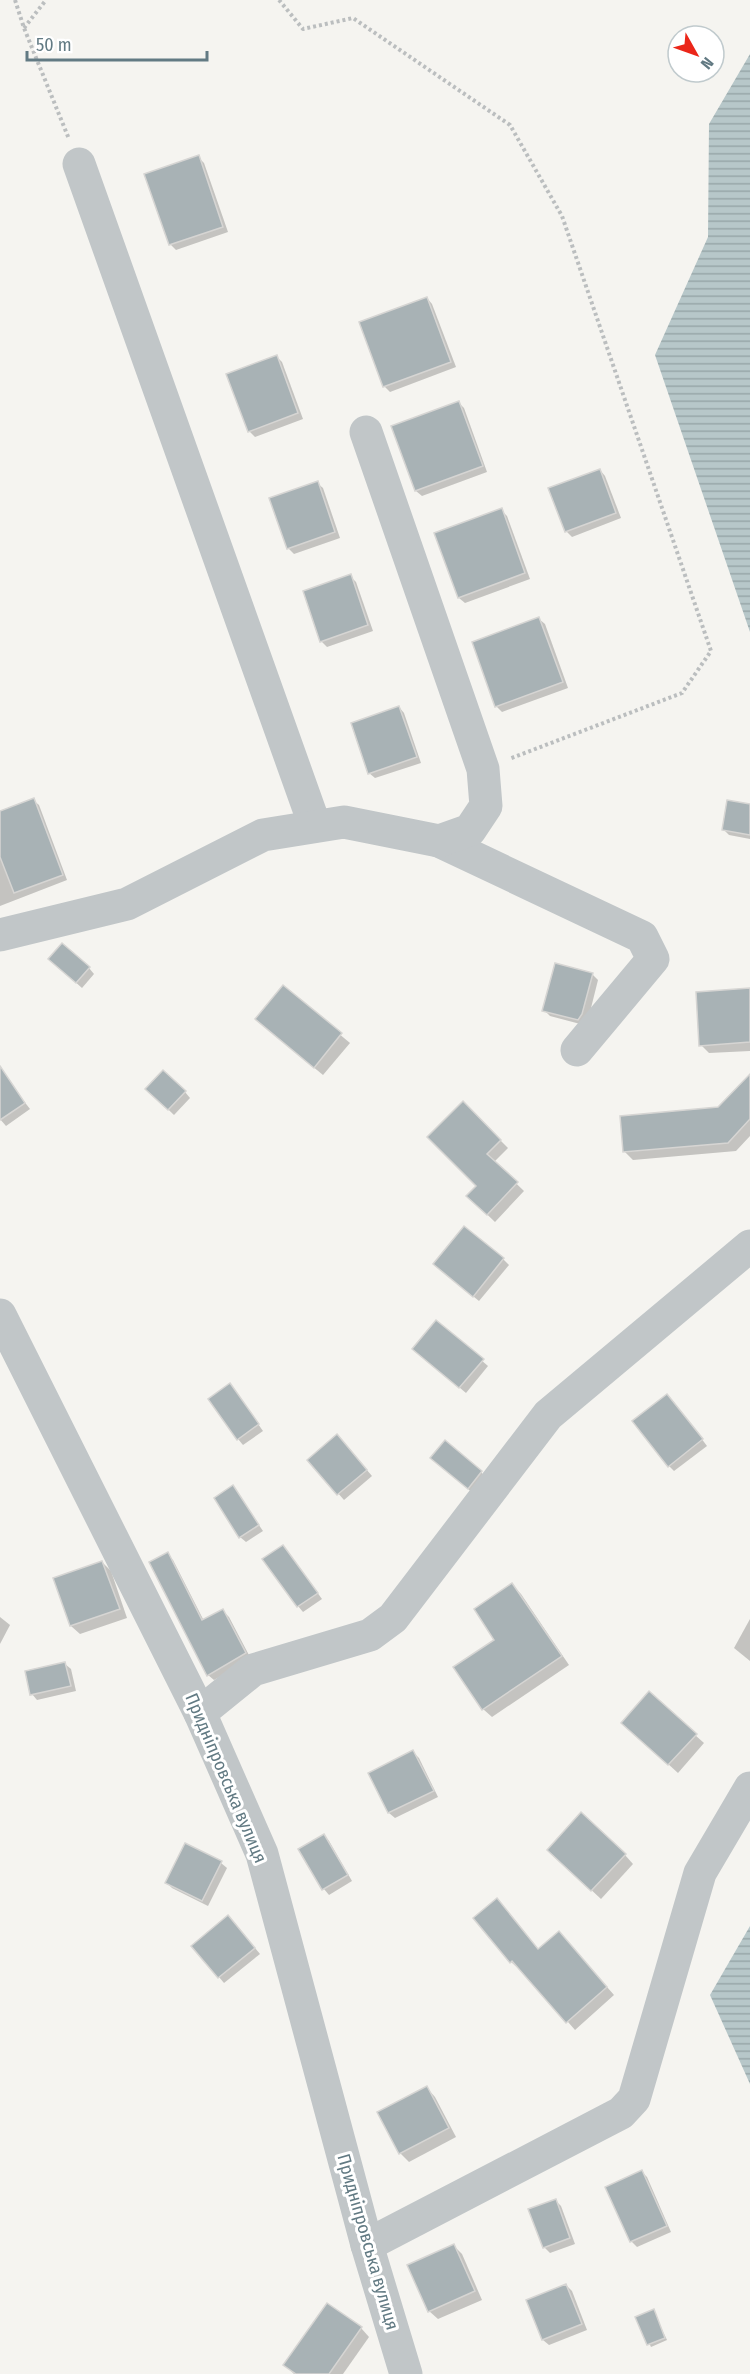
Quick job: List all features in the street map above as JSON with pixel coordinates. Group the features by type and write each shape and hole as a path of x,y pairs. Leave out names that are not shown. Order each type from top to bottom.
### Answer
{"street":[{"path":"80,164 315,826"},
{"path":"366,432 483,769 486,806 470,830 439,841"},
{"path":"0,935 127,904 262,835 345,822 439,841 642,937 653,959 577,1050"},
{"path":"200,1713 253,1670 370,1635 393,1618 548,1415 750,1246"},
{"name":"Придніпровська вулиця","path":"0,1315 200,1713 262,1854 367,2245 406,2374"},
{"path":"367,2245 621,2113 634,2099 700,1873 750,1788"}],"path":[{"path":"15,0 24,28 80,164"},
{"path":"24,28 46,0"},
{"path":"279,0 303,29 353,18 510,125 562,216 711,651 682,693 483,769"}],"shaded area":[{"path":"750,54 750,632 655,355 708,237 709,124"},
{"path":"750,1926 750,2084 710,1995"}],"building":[{"path":"199,155 223,227 169,245 144,174"},
{"path":"427,297 451,362 383,387 359,322"},
{"path":"277,355 298,413 248,432 226,374"},
{"path":"459,401 483,466 415,491 391,426"},
{"path":"600,469 616,513 565,532 548,488"},
{"path":"318,481 335,532 287,549 269,498"},
{"path":"502,508 525,573 458,598 434,533"},
{"path":"351,574 368,625 320,642 303,591"},
{"path":"539,617 563,682 495,707 472,642"},
{"path":"399,706 417,757 368,774 351,723"},
{"path":"34,798 63,875 14,893 0,857 0,811"},
{"path":"727,800 750,804 750,835 722,830"},
{"path":"62,943 90,967 76,983 48,959"},
{"path":"555,963 593,973 582,1014 578,1020 542,1011"},
{"path":"283,985 342,1033 314,1068 255,1019"},
{"path":"750,988 750,1042 699,1046 696,992"},
{"path":"0,1066 25,1103 0,1120"},
{"path":"163,1070 186,1091 168,1110 145,1089"},
{"path":"750,1074 750,1119 728,1143 623,1152 620,1116 718,1107"},
{"path":"463,1101 501,1140 487,1154 518,1182 487,1215 466,1196 476,1186 427,1137"},
{"path":"464,1226 504,1258 473,1297 433,1264"},
{"path":"436,1320 484,1359 459,1388 412,1349"},
{"path":"230,1383 259,1424 237,1440 208,1399"},
{"path":"667,1394 703,1439 668,1467 632,1421"},
{"path":"337,1434 367,1470 337,1495 307,1460"},
{"path":"445,1440 482,1471 468,1489 430,1458"},
{"path":"233,1485 259,1525 239,1538 214,1498"},
{"path":"283,1545 318,1593 297,1607 262,1559"},
{"path":"168,1552 202,1620 223,1609 246,1653 207,1676 149,1562"},
{"path":"102,1561 120,1609 70,1626 53,1578"},
{"path":"512,1583 562,1656 482,1710 453,1667 494,1640 474,1609"},
{"path":"65,1662 71,1686 30,1695 25,1671"},
{"path":"649,1691 697,1734 668,1765 621,1723"},
{"path":"413,1750 434,1791 388,1813 368,1773"},
{"path":"581,1812 626,1854 591,1891 547,1850"},
{"path":"324,1834 348,1875 322,1890 298,1849"},
{"path":"185,1843 222,1861 202,1901 165,1883"},
{"path":"497,1898 538,1949 559,1931 607,1987 566,2023 512,1961 510,1963 473,1918"},
{"path":"228,1915 255,1948 218,1978 191,1946"},
{"path":"427,2086 449,2128 399,2154 377,2112"},
{"path":"642,2170 667,2226 630,2242 605,2187"},
{"path":"556,2199 570,2238 543,2248 528,2209"},
{"path":"454,2244 475,2291 428,2312 407,2265"},
{"path":"566,2284 582,2324 542,2340 526,2300"},
{"path":"327,2303 362,2327 329,2374 296,2374 283,2365"},
{"path":"654,2309 665,2338 647,2345 635,2317"}]}
